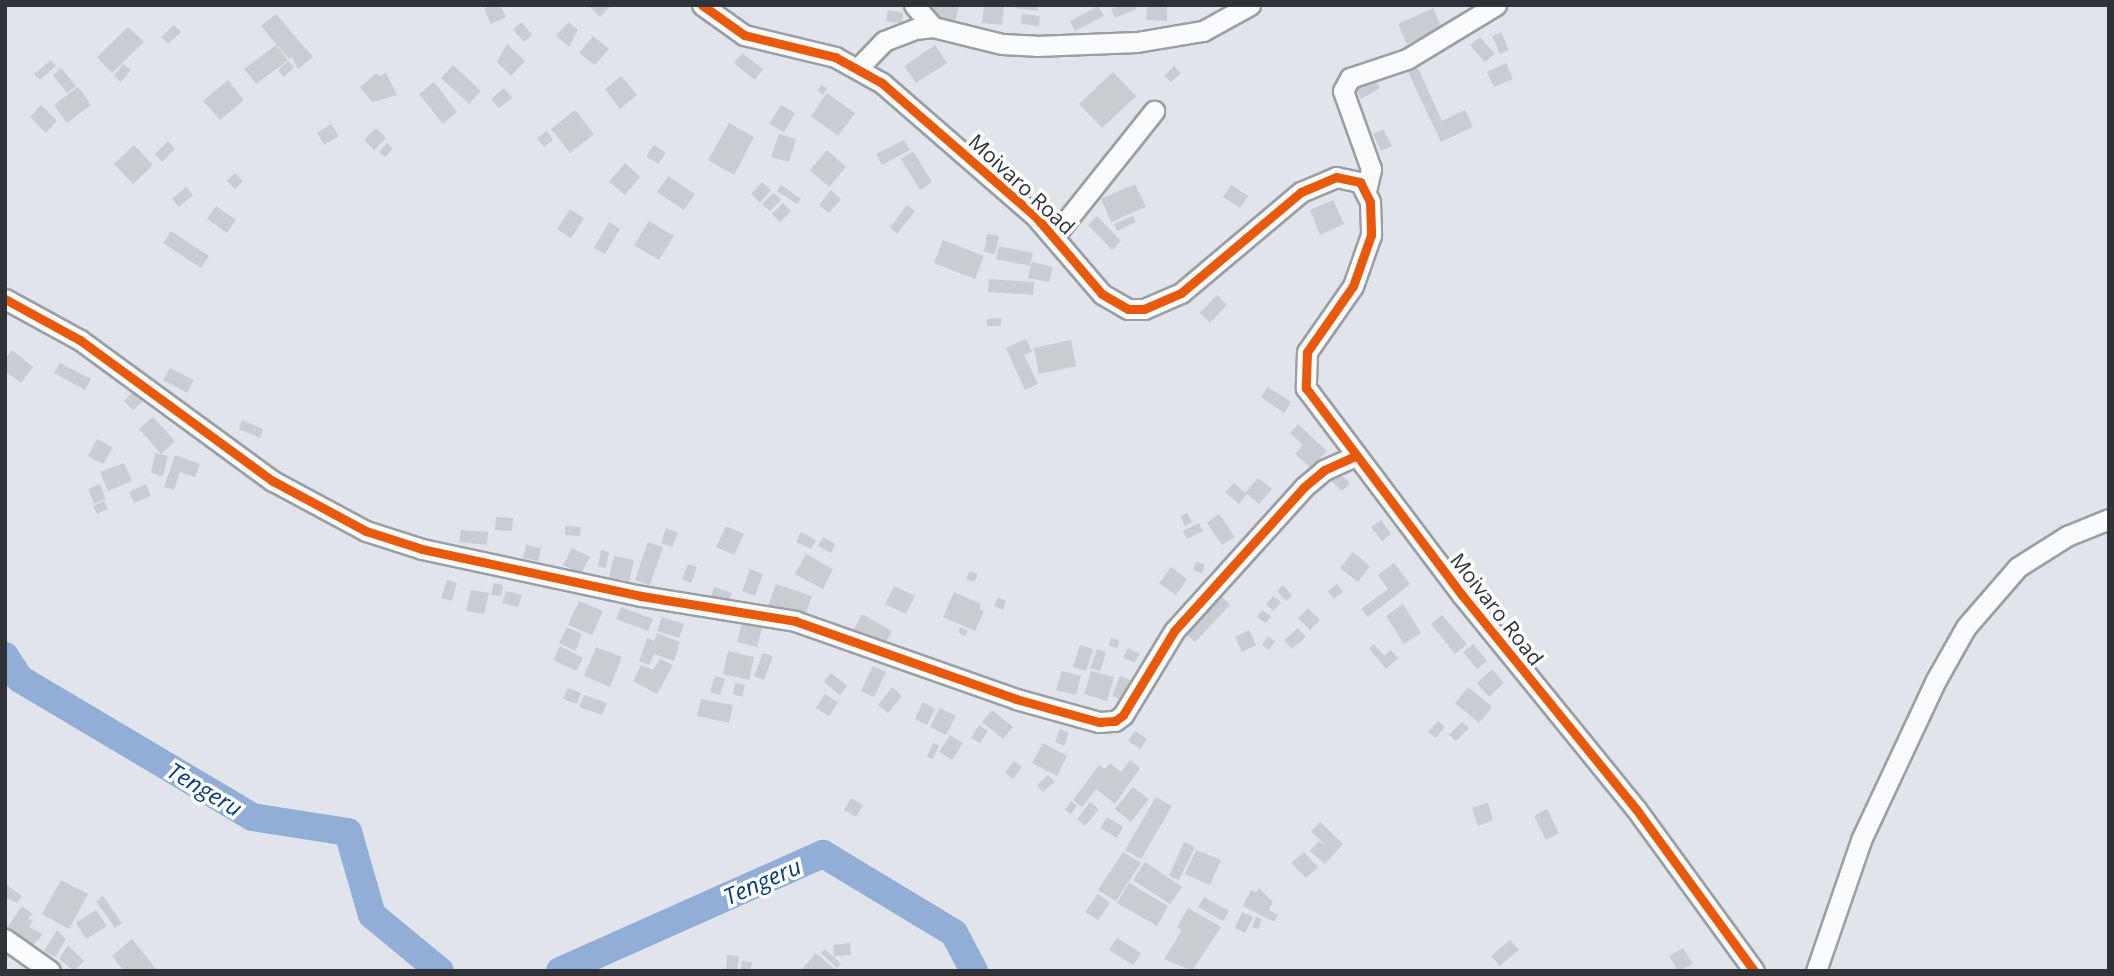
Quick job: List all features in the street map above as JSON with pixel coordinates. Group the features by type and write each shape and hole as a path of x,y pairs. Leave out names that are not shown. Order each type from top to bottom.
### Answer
{"street":[{"name":"Moivaro Road","path":"702,5 744,35 859,67 917,112 1055,235 1102,294 1115,305 1144,309 1202,278 1301,192 1336,177 1349,177 1366,191 1373,213 1371,235 1365,255 1353,286 1313,340 1304,364 1306,388 1355,456 1636,810 1754,971"},
{"path":"914,5 933,27"},
{"path":"859,67 895,35 933,27 1002,44 1136,41 1203,31 1250,5"},
{"path":"1366,191 1371,169 1343,91 1350,78 1407,60 1496,5"},
{"path":"1055,235 1154,111"},
{"path":"5,299 80,340 273,481 366,531 422,549 641,596 762,612 829,631 1016,699 1099,722 1115,721 1123,715 1174,631 1304,487 1324,470 1355,456"},
{"path":"1816,971 1872,815 1966,627 2018,567 2067,536 2109,519"},
{"path":"5,939 50,971"}],"building":[{"path":"491,5 500,5 506,17 491,24 484,9"},
{"path":"588,5 611,5 600,17"},
{"path":"933,5 959,6 955,22 930,16"},
{"path":"984,5 1004,6 1002,25 982,23"},
{"path":"1015,5 1038,5 1038,11 1015,8"},
{"path":"1119,5 1135,5 1136,9 1115,18 1111,9"},
{"path":"1098,6 1104,16 1075,31 1070,21"},
{"path":"1147,6 1167,6 1167,21 1146,20"},
{"path":"1433,8 1442,28 1407,44 1398,24"},
{"path":"888,10 903,13 902,24 886,21"},
{"path":"276,14 313,57 298,69 292,57 289,59 261,26"},
{"path":"1022,14 1040,16 1039,26 1021,24"},
{"path":"522,22 532,35 524,42 513,29"},
{"path":"569,22 578,30 569,47 556,35"},
{"path":"174,25 181,32 168,44 161,37"},
{"path":"128,27 144,42 112,73 97,57"},
{"path":"1501,32 1509,50 1500,54 1492,36"},
{"path":"593,36 609,49 595,65 579,53"},
{"path":"1480,37 1495,54 1485,62 1470,45"},
{"path":"507,44 525,61 511,76 497,62"},
{"path":"276,45 288,60 256,84 244,69"},
{"path":"935,45 947,63 916,83 904,66"},
{"path":"742,53 763,69 755,80 734,63"},
{"path":"51,60 56,66 40,80 34,74"},
{"path":"288,61 294,67 284,77 278,70"},
{"path":"1506,63 1513,79 1494,87 1487,72"},
{"path":"123,64 131,70 121,82 114,76"},
{"path":"453,65 481,91 469,104 441,78"},
{"path":"1174,66 1181,73 1171,82 1164,76"},
{"path":"61,68 76,86 67,93 53,75"},
{"path":"1418,68 1442,121 1465,110 1473,127 1441,142 1408,72"},
{"path":"1113,72 1136,96 1102,128 1079,104"},
{"path":"377,73 379,76 386,73 397,95 372,102 360,87"},
{"path":"621,76 637,95 620,109 605,89"},
{"path":"1374,77 1380,88 1361,99 1354,87"},
{"path":"228,80 244,100 220,120 203,101"},
{"path":"434,82 457,112 443,124 419,94"},
{"path":"821,85 827,88 823,95 818,91"},
{"path":"78,87 91,105 67,123 54,105"},
{"path":"504,88 512,98 499,108 491,99"},
{"path":"827,93 855,113 838,136 811,116"},
{"path":"41,105 57,121 46,133 30,117"},
{"path":"781,105 795,113 784,132 769,124"},
{"path":"575,110 594,134 570,153 551,129"},
{"path":"729,123 754,137 734,175 708,160"},
{"path":"331,124 339,136 324,145 317,133"},
{"path":"376,128 386,138 374,150 364,140"},
{"path":"1383,129 1392,146 1381,151 1373,134"},
{"path":"547,131 553,140 544,147 537,138"},
{"path":"779,134 796,139 789,162 771,157"},
{"path":"904,140 910,150 882,165 876,154"},
{"path":"168,141 175,149 162,162 155,154"},
{"path":"387,143 393,149 385,157 379,152"},
{"path":"134,145 153,165 133,184 114,164"},
{"path":"654,145 666,153 658,164 646,156"},
{"path":"827,150 846,167 829,187 810,170"},
{"path":"913,151 932,182 920,190 901,159"},
{"path":"625,163 640,177 625,195 609,182"},
{"path":"235,173 243,181 235,189 227,181"},
{"path":"668,176 695,194 684,210 657,192"},
{"path":"762,182 771,190 760,203 751,194"},
{"path":"1135,184 1146,207 1111,222 1101,199"},
{"path":"781,185 801,199 797,204 777,191"},
{"path":"1231,185 1248,196 1240,208 1223,197"},
{"path":"186,187 193,195 179,207 172,199"},
{"path":"831,190 841,199 829,213 819,205"},
{"path":"773,193 781,200 770,211 762,204"},
{"path":"1333,200 1344,224 1320,235 1310,210"},
{"path":"783,203 791,211 780,222 772,214"},
{"path":"907,205 915,211 897,234 890,227"},
{"path":"216,206 236,220 227,233 207,219"},
{"path":"570,209 584,218 571,238 557,229"},
{"path":"1097,216 1121,241 1112,250 1088,225"},
{"path":"1133,216 1136,222 1117,231 1114,224"},
{"path":"649,221 674,236 659,260 634,245"},
{"path":"609,222 620,229 605,254 594,248"},
{"path":"171,231 209,256 201,268 163,243"},
{"path":"987,234 999,236 995,254 984,252"},
{"path":"943,240 984,256 975,279 934,263"},
{"path":"999,246 1033,253 1030,266 996,259"},
{"path":"1032,262 1053,267 1049,282 1028,278"},
{"path":"989,279 1034,282 1033,295 988,292"},
{"path":"1217,295 1227,305 1210,323 1200,313"},
{"path":"1001,318 1001,326 987,326 987,319"},
{"path":"1026,339 1032,352 1024,355 1038,384 1025,390 1006,348"},
{"path":"1071,340 1076,366 1039,374 1034,348"},
{"path":"12,350 33,367 21,383 5,371 5,359"},
{"path":"60,363 91,379 85,390 54,373"},
{"path":"170,368 194,380 187,393 163,380"},
{"path":"1268,387 1291,402 1284,413 1261,397"},
{"path":"134,391 143,401 133,410 124,401"},
{"path":"153,417 175,441 161,454 139,429"},
{"path":"242,420 263,429 260,438 239,429"},
{"path":"1298,424 1327,451 1311,468 1295,454 1303,445 1290,433"},
{"path":"97,439 113,448 103,464 88,456"},
{"path":"155,453 168,456 163,476 151,473"},
{"path":"175,455 200,464 195,477 180,472 174,490 164,487"},
{"path":"124,463 132,481 108,491 100,472"},
{"path":"1336,471 1350,483 1342,491 1329,479"},
{"path":"1258,478 1272,489 1259,504 1247,494 1239,504 1225,492 1234,483 1245,493"},
{"path":"100,484 106,499 94,504 88,489"},
{"path":"146,484 151,496 134,503 129,492"},
{"path":"104,501 108,509 97,514 93,506"},
{"path":"1187,513 1192,522 1185,526 1180,516"},
{"path":"1219,514 1235,537 1222,545 1207,523"},
{"path":"496,517 513,518 512,531 495,530"},
{"path":"1381,520 1391,534 1382,541 1371,527"},
{"path":"1199,523 1203,531 1187,539 1183,531"},
{"path":"565,526 581,527 580,536 565,535"},
{"path":"726,526 744,534 734,555 716,547"},
{"path":"666,528 678,533 672,547 661,543"},
{"path":"461,530 488,532 487,545 459,542"},
{"path":"801,532 816,540 811,549 796,542"},
{"path":"823,537 835,544 831,553 818,546"},
{"path":"648,542 663,547 650,585 635,580"},
{"path":"526,545 541,548 538,561 523,558"},
{"path":"572,548 590,557 581,574 563,565"},
{"path":"601,550 609,552 606,568 598,566"},
{"path":"1353,552 1370,566 1358,582 1340,568"},
{"path":"806,554 833,569 823,589 795,574"},
{"path":"614,556 634,560 629,581 609,577"},
{"path":"1196,562 1205,564 1202,573 1193,570"},
{"path":"1394,563 1410,584 1368,617 1361,609 1388,589 1378,575"},
{"path":"688,564 697,567 691,583 682,579"},
{"path":"1171,567 1187,579 1176,595 1159,583"},
{"path":"750,569 763,574 755,596 742,591"},
{"path":"970,571 978,574 974,582 966,579"},
{"path":"447,580 457,583 452,601 441,598"},
{"path":"494,583 503,585 501,596 491,595"},
{"path":"776,584 812,596 804,618 768,606"},
{"path":"1337,584 1343,592 1334,599 1328,591"},
{"path":"1283,585 1292,595 1286,601 1277,591"},
{"path":"894,586 915,596 906,614 885,604"},
{"path":"714,587 732,593 727,607 710,601"},
{"path":"471,590 489,593 484,614 466,611"},
{"path":"506,591 522,595 518,607 502,603"},
{"path":"954,592 981,604 979,609 984,611 975,631 943,617"},
{"path":"1221,596 1230,605 1195,642 1185,633"},
{"path":"1273,596 1281,602 1274,611 1266,605"},
{"path":"998,597 1006,601 1003,610 994,606"},
{"path":"579,601 603,611 592,635 568,625"},
{"path":"1403,604 1421,633 1404,644 1386,616"},
{"path":"621,607 653,619 648,631 616,619"},
{"path":"1308,608 1320,620 1310,630 1298,618"},
{"path":"1262,610 1271,616 1266,623 1257,617"},
{"path":"862,614 892,631 882,649 852,632"},
{"path":"1442,615 1467,644 1455,654 1431,624"},
{"path":"662,617 684,624 679,638 657,631"},
{"path":"742,623 762,628 757,647 737,642"},
{"path":"567,627 582,634 575,651 559,643"},
{"path":"960,627 968,631 965,636 958,632"},
{"path":"1298,628 1306,637 1292,649 1284,640"},
{"path":"1249,630 1256,645 1242,652 1235,637"},
{"path":"657,633 680,642 674,661 654,654 649,665 639,661 647,638 654,641"},
{"path":"1268,636 1275,641 1269,650 1262,645"},
{"path":"1111,638 1119,640 1118,648 1109,646"},
{"path":"1374,644 1384,656 1391,650 1398,658 1386,669 1369,648"},
{"path":"1473,644 1487,661 1477,669 1463,652"},
{"path":"1080,645 1093,649 1086,671 1073,667"},
{"path":"560,646 583,658 576,671 553,660"},
{"path":"596,647 622,657 610,687 584,676"},
{"path":"1128,648 1140,654 1134,663 1123,657"},
{"path":"1097,649 1106,652 1100,671 1090,668"},
{"path":"728,651 754,657 749,680 723,674"},
{"path":"763,653 773,656 764,680 754,676"},
{"path":"660,659 673,665 657,694 633,681 641,665 653,670"},
{"path":"873,666 886,672 874,697 861,691"},
{"path":"1492,669 1504,683 1489,697 1477,683"},
{"path":"1062,671 1081,676 1076,695 1056,690"},
{"path":"1091,671 1114,677 1107,701 1084,694"},
{"path":"831,673 847,686 840,695 824,682"},
{"path":"715,676 725,679 720,695 710,692"},
{"path":"1120,676 1130,680 1121,700 1112,696"},
{"path":"735,683 745,685 742,697 733,694"},
{"path":"892,687 902,696 888,713 878,705"},
{"path":"1468,687 1492,707 1479,723 1455,703"},
{"path":"568,688 581,693 577,704 563,699"},
{"path":"825,694 838,702 829,716 816,708"},
{"path":"584,695 607,703 602,715 579,707"},
{"path":"701,699 733,705 729,723 697,716"},
{"path":"923,702 935,709 927,725 915,719"},
{"path":"940,708 956,716 946,735 930,727"},
{"path":"992,710 1013,727 1003,739 982,722"},
{"path":"1438,721 1445,727 1436,738 1428,732"},
{"path":"1462,722 1469,728 1456,741 1449,735"},
{"path":"979,725 988,731 980,743 971,738"},
{"path":"1060,729 1069,733 1064,746 1055,742"},
{"path":"1135,731 1147,739 1140,749 1128,741"},
{"path":"950,735 963,743 952,760 939,752"},
{"path":"933,743 939,746 933,759 927,757"},
{"path":"1043,743 1067,756 1057,776 1032,763"},
{"path":"1130,760 1140,768 1115,804 1096,789 1082,807 1073,800 1099,765 1105,769 1110,763 1121,772"},
{"path":"1014,761 1022,767 1013,779 1005,773"},
{"path":"1048,775 1055,782 1043,792 1037,785"},
{"path":"1133,787 1149,799 1131,822 1115,809"},
{"path":"1156,797 1172,806 1141,859 1125,850"},
{"path":"851,798 863,805 856,817 844,810"},
{"path":"1071,801 1077,806 1071,814 1065,810"},
{"path":"1090,802 1099,809 1085,826 1077,819"},
{"path":"1488,803 1493,820 1478,826 1472,808"},
{"path":"1547,809 1559,833 1546,840 1534,816"},
{"path":"1107,817 1123,827 1117,838 1100,828"},
{"path":"1320,822 1343,844 1325,864 1310,851 1319,841 1327,847 1311,831"},
{"path":"1184,842 1195,847 1179,880 1169,876"},
{"path":"1196,850 1221,860 1210,885 1185,874"},
{"path":"1123,852 1141,863 1116,901 1098,890"},
{"path":"1304,852 1318,867 1306,878 1291,863"},
{"path":"1145,862 1182,887 1170,904 1133,880"},
{"path":"61,880 88,894 69,929 42,914"},
{"path":"1129,883 1168,906 1157,926 1117,903"},
{"path":"5,884 22,896 17,903 5,897"},
{"path":"1259,888 1273,902 1269,910 1278,915 1274,922 1243,906 1251,890 1256,892"},
{"path":"1098,894 1110,903 1098,920 1085,912"},
{"path":"103,896 122,923 115,928 96,901"},
{"path":"1204,897 1229,911 1223,921 1198,907"},
{"path":"22,906 33,914 28,918 33,921 29,927 43,934 33,945 5,930"},
{"path":"1188,908 1221,927 1192,971 1164,959 1182,930 1177,927"},
{"path":"96,910 107,926 86,939 76,923"},
{"path":"1242,912 1253,917 1245,933 1235,928"},
{"path":"1256,917 1262,919 1258,929 1252,927"},
{"path":"57,930 66,939 55,957 44,951"},
{"path":"1117,938 1141,953 1133,965 1109,950"},
{"path":"132,939 156,969 154,971 124,971 112,956"},
{"path":"1510,940 1519,950 1500,966 1491,956"},
{"path":"850,943 851,955 834,956 833,945"},
{"path":"68,945 84,961 74,971 59,959"},
{"path":"1683,948 1693,964 1678,971 1669,956"},
{"path":"825,949 841,964 837,968 821,953"},
{"path":"816,953 837,971 802,969"},
{"path":"727,955 739,956 737,971 726,971"},
{"path":"742,961 752,962 750,971 741,971"}],"waterway":[{"name":"Tengeru","path":"5,656 20,679 252,817 348,832 372,915 440,971"},
{"name":"Tengeru","path":"560,971 823,854 954,933 974,971"}],"cycle path":[{"path":"702,5 744,35 835,57 882,83 1036,217 1102,294 1128,309 1144,309 1181,293 1301,192 1336,177 1360,182 1370,202 1371,235 1353,286 1307,352 1306,388 1462,595 1636,809 1754,971"},
{"path":"5,299 80,340 273,481 366,531 422,549 641,596 795,621 1016,699 1099,722 1115,721 1123,715 1174,631 1304,487 1324,470 1355,456"}]}
